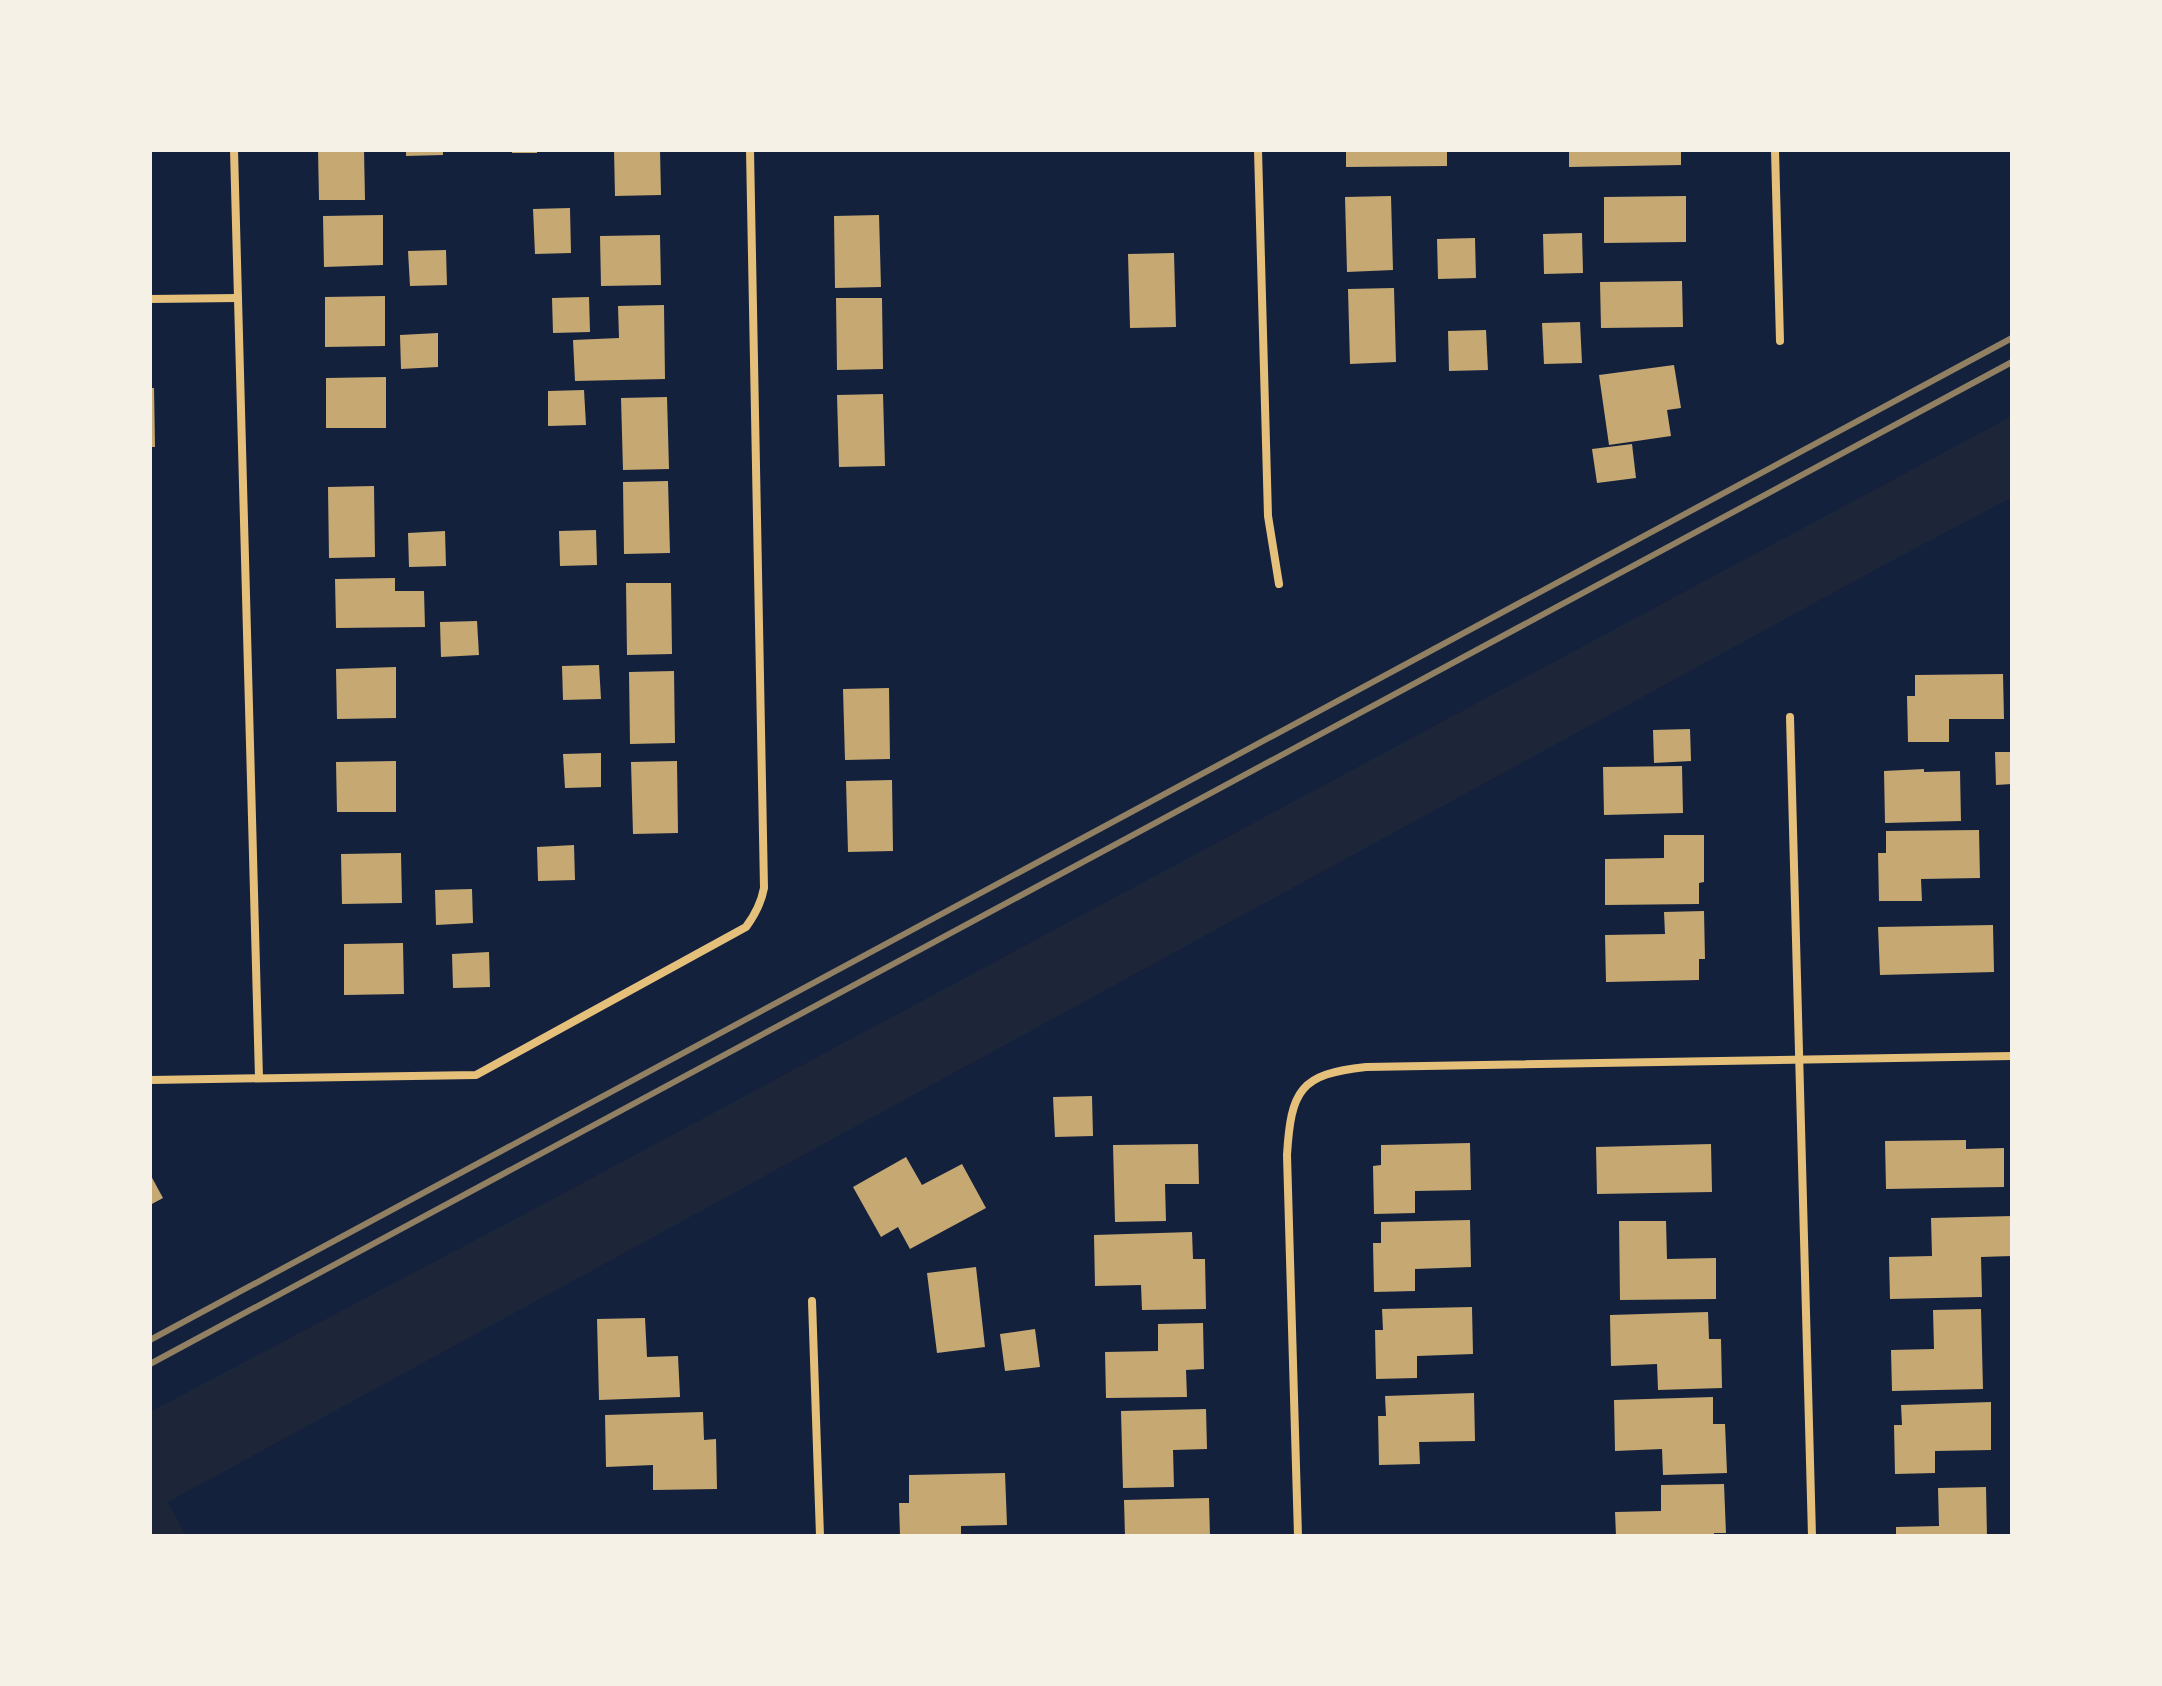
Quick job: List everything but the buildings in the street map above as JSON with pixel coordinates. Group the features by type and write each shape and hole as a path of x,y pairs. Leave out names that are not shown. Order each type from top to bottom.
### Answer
{"street":[{"path":"234,150 259,1078"},
{"path":"150,1080 476,1075 746,927 756,914 764,888 750,150"},
{"path":"1258,150 1268,516 1279,584"},
{"path":"1775,150 1780,341"},
{"path":"150,299 238,298"},
{"path":"1790,717 1812,1536"},
{"path":"1298,1536 1287,1155 1292,1110 1302,1089 1315,1078 1339,1070 1366,1067 2012,1056"},
{"path":"812,1301 820,1536"}],"shaded area":[{"path":"2012,416 2012,497 168,1502 186,1536 150,1536 150,1412"}],"railway":[{"path":"150,1340 2012,338"},
{"path":"150,1364 2012,362"}]}
